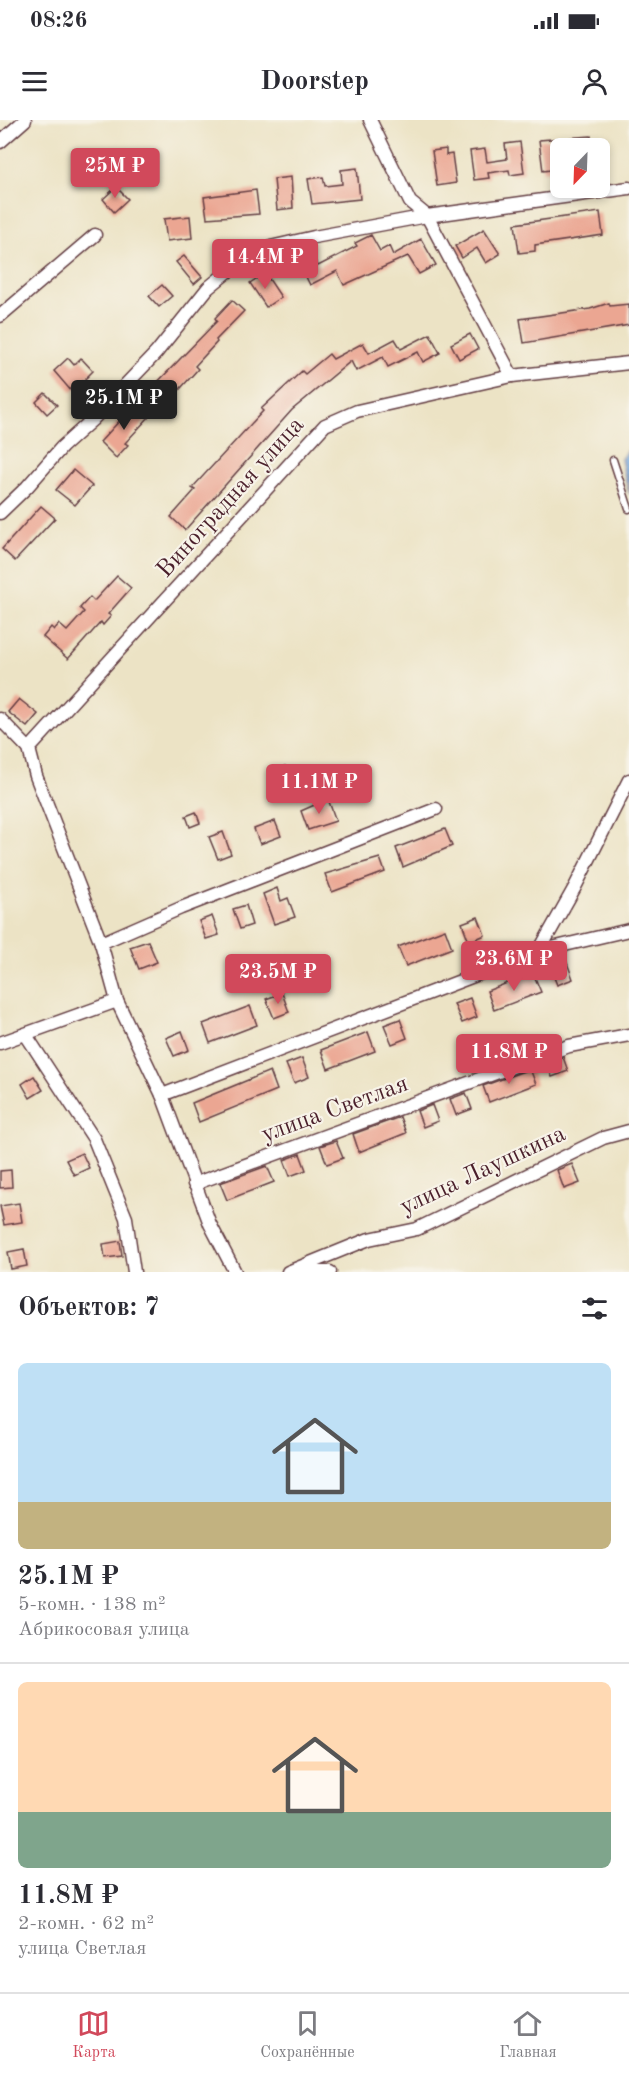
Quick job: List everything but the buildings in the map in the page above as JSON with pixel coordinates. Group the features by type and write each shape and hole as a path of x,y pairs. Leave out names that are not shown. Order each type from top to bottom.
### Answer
{"street":[{"path":"0,142 25,120"},
{"path":"370,120 410,202 427,216 512,376"},
{"path":"0,513 156,353 208,288 247,256 266,248 295,241 427,216 629,188"},
{"path":"0,316 94,235"},
{"name":"Виноградная улица","path":"30,749 325,425 357,411 512,376 629,363"},
{"path":"0,719 30,749 36,776 101,943 117,1001 162,1095 194,1184 235,1272"},
{"path":"539,951 575,887 629,780"},
{"path":"101,943 181,908 436,809"},
{"path":"162,1095 539,951 629,930"},
{"path":"0,1043 117,1001"},
{"path":"26,1035 93,1139 126,1218 134,1272"},
{"name":"улица Светлая","path":"194,1184 569,1046 629,1035"},
{"name":"улица Лаушкина","path":"288,1272 369,1239 417,1229 603,1138 629,1131"},
{"path":"302,1272 330,1272"}],"lane":[{"path":"613,460 629,509"}],"water":[{"path":"629,449 629,494 621,459"}]}
